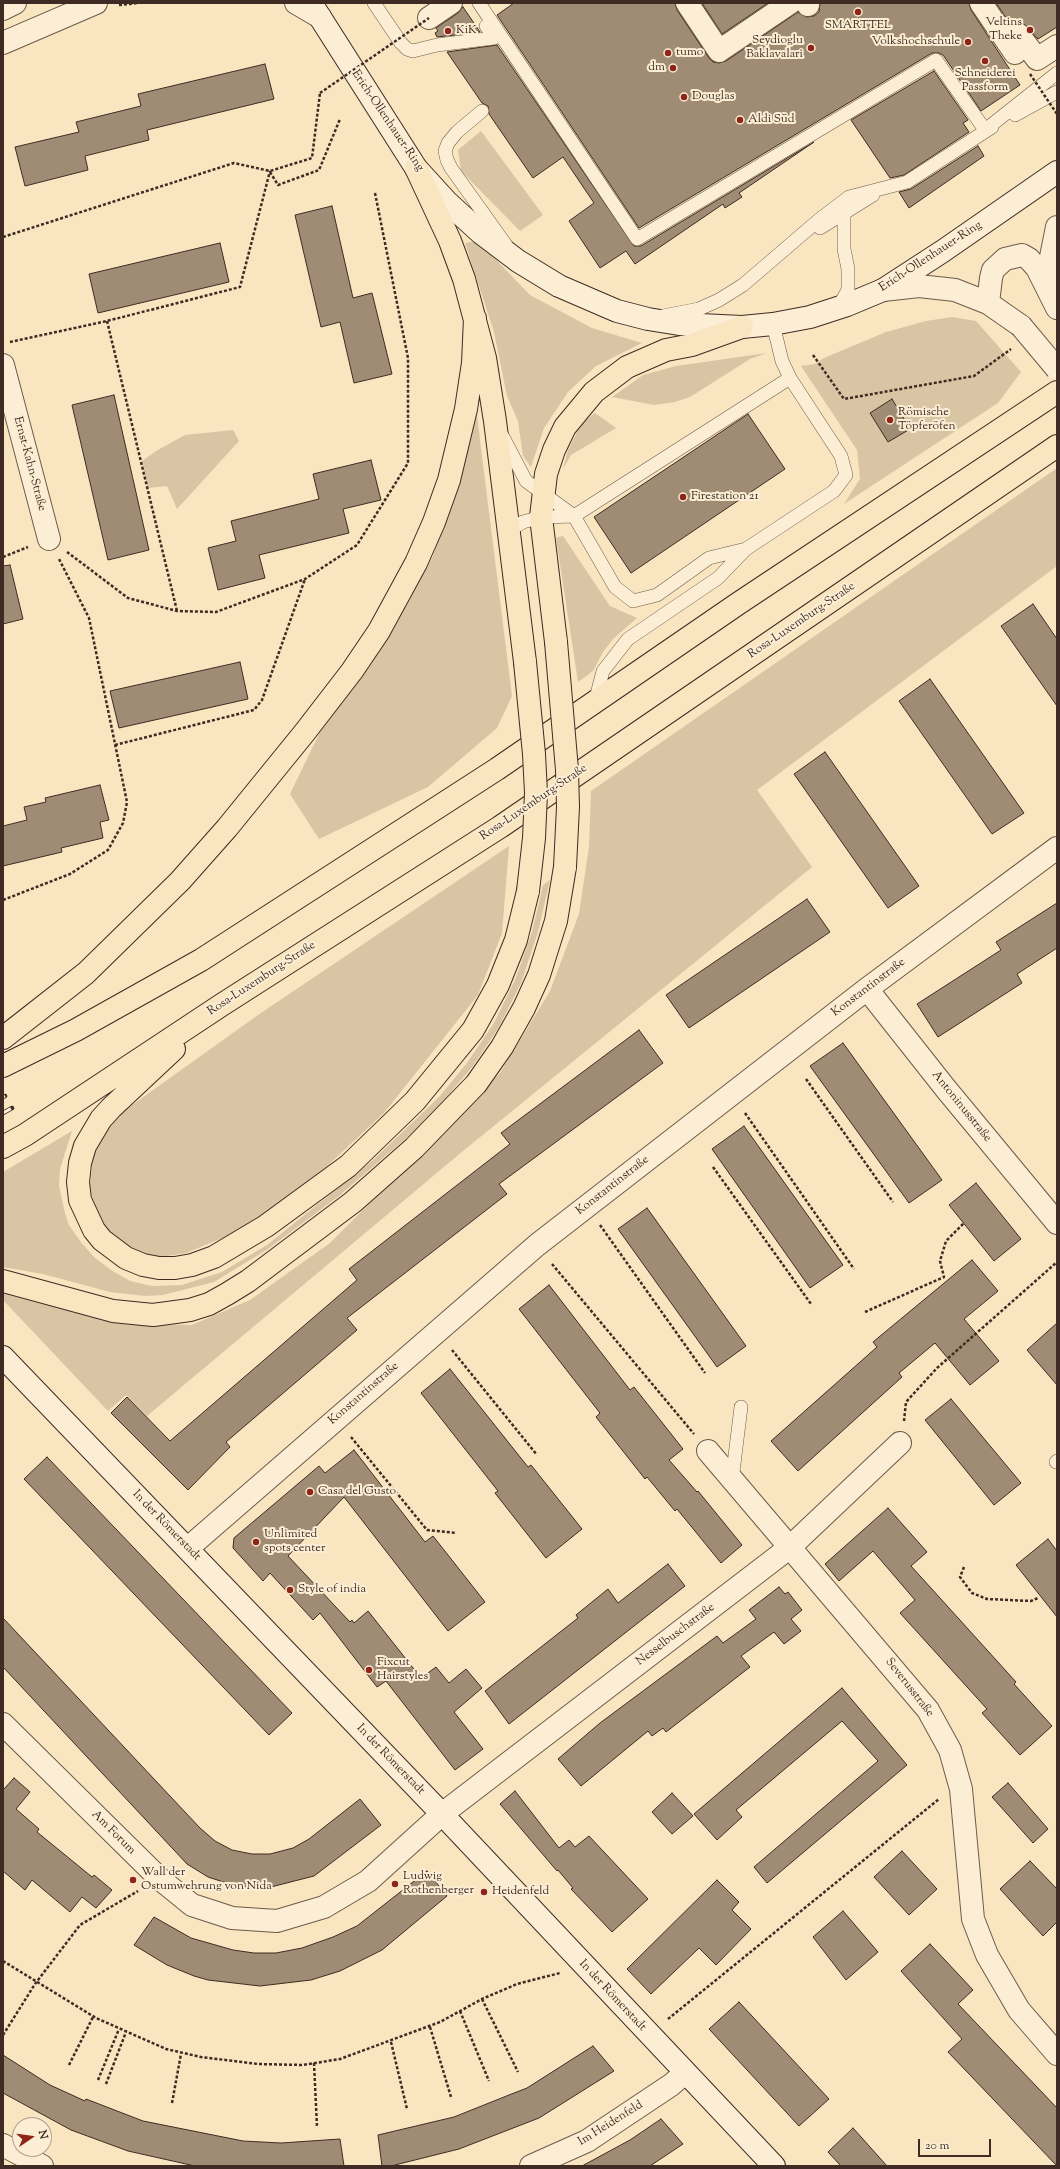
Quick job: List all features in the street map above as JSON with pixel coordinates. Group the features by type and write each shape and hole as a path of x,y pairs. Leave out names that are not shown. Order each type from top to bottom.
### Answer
{"highway":[{"path":"224,1004 110,1108 93,1131 85,1146 80,1163 78,1182 80,1200 86,1216 94,1230 114,1251 143,1265 175,1268 192,1265 232,1247 304,1199 348,1166 385,1132 415,1101 473,1030 498,986 516,940 528,891 534,838 536,792 534,754 525,662 495,421 485,358 475,318 450,241 416,168"},
{"path":"3,1038 86,973 180,881 227,828 305,732 352,671 378,631 416,563 434,522 449,480 466,409 473,362 475,318"},
{"path":"3,1281 113,1311 152,1315 190,1310 208,1304 227,1294 248,1280 353,1202 414,1148 476,1084 502,1047 524,1008 539,975 556,921 565,867 568,770 556,642 541,517 542,495 546,474 554,450 565,428 579,409 609,379 643,358 666,350 692,344 742,327"},
{"path":"3,1066 76,1030 200,960 497,769 595,704 739,603 1057,392"},
{"name":"Rosa-Luxemburg-Straße","path":"3,1147 25,1135 224,1004 506,822 1057,446"}],"street":[{"path":"3,9 15,3"},
{"path":"3,43 96,3"},
{"path":"296,3 315,10"},
{"path":"428,18 451,3"},
{"path":"687,3 724,49"},
{"path":"699,3 724,49"},
{"path":"981,3 1012,48 1019,35 1037,59 1057,46"},
{"path":"724,49 800,4"},
{"path":"724,49 767,20 800,4"},
{"name":"Erich-Ollenhauer-Ring","path":"315,10 416,168 447,202 481,233 518,261 559,286 588,300 648,319 687,325 742,327 773,324 810,317 838,308 882,290 943,251 1057,172"},
{"path":"1054,300 1050,262 1057,227"},
{"path":"988,303 993,270 1005,259 1014,256 1022,256 1029,259 1054,300"},
{"path":"882,290 919,286 937,287 955,290 988,303 1021,326 1057,369"},
{"name":"Ernst-Kahn-Straße","path":"3,365 49,539"},
{"name":"Konstantinstraße","path":"188,1548 536,1245 867,989 1057,848"},
{"name":"Antoninusstraße","path":"867,989 946,1089 1057,1223"},
{"name":"In der Römerstadt","path":"3,1357 442,1814 774,2166"},
{"name":"Nesselbuschstraße","path":"442,1814 789,1548 900,1443"},
{"name":"Severusstraße","path":"708,1451 789,1548 894,1667 928,1710 950,1750 961,1789 973,1919 987,1955 1019,2010 1057,2054"},
{"name":"Am Forum","path":"3,1724 160,1879 192,1905 232,1918 277,1921 324,1907 368,1881 442,1814"},
{"name":"Im Heidenfeld","path":"531,2166 587,2141 671,2085 685,2073"},
{"path":"3,2145 42,2166"}],"lane":[{"path":"374,3 407,50 420,50 437,45 494,38 471,3"},
{"path":"479,3 637,239 936,60 985,130"},
{"path":"648,319 699,309 719,300 743,285 849,197 907,182 985,130 1057,74"},
{"path":"811,234 1057,74"},
{"path":"985,130 1057,92"},
{"path":"482,111 457,132 448,143 445,151 447,160 518,261"},
{"path":"838,308 848,290 848,269 844,249 844,201"},
{"path":"595,704 603,671 628,639 718,578 746,549 834,491 846,475 841,456 790,378 782,361 773,324"},
{"path":"509,530 523,522 541,517 574,516 790,378"},
{"path":"495,421 517,467 526,481 542,495 574,516 615,587 633,601 657,595 709,558 746,549"},
{"path":"732,1480 741,1407"}],"path":[{"path":"3,237 234,162 270,171 312,158 320,93 428,18"},
{"path":"1030,74 1057,114"},
{"path":"270,171 278,185 319,170 340,119"},
{"path":"3,344 107,321 240,287 270,171"},
{"path":"49,539 128,598 177,611 216,612 305,579 357,545 408,463 408,358 375,193"},
{"path":"107,321 177,611"},
{"path":"813,355 844,399 974,376 1012,349"},
{"path":"3,900 70,874 108,850 123,823 127,802 114,745 89,618 49,539"},
{"path":"114,745 254,710 262,700 305,579"},
{"path":"806,1079 893,1202"},
{"path":"742,1109 854,1268"},
{"path":"713,1167 811,1304"},
{"path":"865,1312 944,1277 940,1261 946,1241 964,1223"},
{"path":"600,1225 705,1373"},
{"path":"900,1443 906,1402 937,1368 1057,1262"},
{"path":"552,1264 708,1451"},
{"path":"452,1350 536,1455"},
{"path":"351,1436 427,1530 456,1533"},
{"path":"964,1566 960,1577 972,1593 987,1599 1031,1602 1038,1598"},
{"path":"666,2021 933,1802 961,1789"},
{"path":"3,2035 36,1982 80,1925 160,1879"},
{"path":"3,1961 93,2017 166,2050 181,2054 258,2064 303,2065 340,2059 391,2042 430,2027 482,1999 517,1984 563,1972"},
{"path":"482,1999 518,2072"},
{"path":"460,2011 489,2081"},
{"path":"69,2065 93,2017"},
{"path":"430,2027 451,2097"},
{"path":"98,2080 119,2029"},
{"path":"106,2084 126,2032"},
{"path":"391,2042 407,2109"},
{"path":"172,2103 181,2054"},
{"path":"314,2063 317,2127"}],"shaded area":[{"path":"481,131 543,215 520,231 461,171 458,150"},
{"path":"478,241 530,295 592,328 642,343 596,366 568,392 544,428 531,467 523,456 518,421 507,396 494,332 465,243"},
{"path":"952,317 976,321 1021,372 998,403 844,504 860,479 857,450 801,366 815,364 824,358 886,332 926,321"},
{"path":"767,353 750,359 690,397 675,402 654,405 612,397 643,375 676,366"},
{"path":"474,392 512,696 497,728 428,787 319,839 290,794 320,732 391,634 433,556 459,474"},
{"path":"595,413 616,428 571,455 563,469 568,450 581,424"},
{"path":"233,430 239,441 177,509 167,486 148,488 142,461 156,451 185,435"},
{"path":"1057,468 1057,566 757,790 812,867 463,1151 147,1416 126,1395 108,1411 3,1300 3,1292 126,1323 192,1325 250,1300 330,1243 500,1073 550,991 579,914 589,847 591,791"},
{"path":"563,536 610,606 637,618 613,639 603,652 593,671 578,682 556,538"},
{"path":"509,846 502,933 478,995 384,1113 325,1168 262,1215 230,1235 186,1253 153,1258 129,1250 111,1237 95,1213 90,1188 93,1155 104,1128 128,1108 258,1015"},
{"path":"550,880 538,932 521,983 499,1027 473,1066 444,1100 413,1132 339,1196 268,1249 214,1282 163,1295 145,1296 110,1292 43,1274 3,1267 3,1172 72,1131 60,1169 59,1186 65,1213 69,1225 80,1241 94,1257 111,1270 130,1281 152,1286 182,1285 222,1272 267,1245 373,1160 439,1097 467,1063 494,1023 515,980 532,932 543,885"}],"building":[{"path":"514,3 675,3 677,10 709,58 713,62 719,63 726,61 798,12 807,17 814,16 819,12 820,3 969,3 971,10 1020,85 981,111 943,55 939,53 932,53 639,228 497,15"},
{"path":"702,3 768,3 722,34"},
{"path":"996,3 1057,3 1057,27 1038,39 1024,24 1018,23 1011,25"},
{"path":"463,7 480,32 437,37 435,33 438,31 436,28 458,13"},
{"path":"497,45 634,246 641,246 814,142 739,193 742,197 725,208 723,204 635,264 626,251 600,268 569,221 594,203 563,157 533,178 489,114 488,106 482,103 447,52"},
{"path":"265,64 274,99 147,130 149,140 85,156 88,170 25,186 15,147 79,132 76,122 141,106 138,94"},
{"path":"934,71 968,120 963,123 969,132 904,175 890,178 851,120"},
{"path":"978,146 984,156 909,208 899,192 911,189"},
{"path":"332,206 353,298 372,293 392,374 354,383 340,322 321,327 295,215"},
{"path":"220,243 229,282 98,313 89,274"},
{"path":"114,395 149,550 108,560 72,405"},
{"path":"892,399 910,429 888,442 870,413"},
{"path":"748,414 785,469 631,573 594,517"},
{"path":"371,460 381,500 343,509 349,533 259,555 265,578 218,590 208,548 236,541 231,521 319,499 313,474"},
{"path":"10,565 23,619 3,624 3,566"},
{"path":"1033,604 1057,639 1057,706 1001,626"},
{"path":"240,662 248,699 119,728 110,691"},
{"path":"930,679 1024,813 992,834 899,701"},
{"path":"825,752 919,886 888,908 794,774"},
{"path":"100,785 109,820 100,822 103,838 61,848 62,852 3,866 3,826 27,820 24,807 46,802 45,798"},
{"path":"807,899 830,932 689,1028 666,995"},
{"path":"1057,903 1057,948 1017,974 1022,983 938,1037 917,1004 1001,950 996,942"},
{"path":"639,1030 663,1063 499,1184 507,1194 347,1318 357,1330 226,1442 230,1447 188,1490 111,1413 127,1397 170,1441 357,1280 349,1269 510,1144 501,1133"},
{"path":"843,1043 942,1180 909,1203 810,1066"},
{"path":"744,1126 843,1265 810,1288 712,1149"},
{"path":"976,1183 1021,1239 994,1261 949,1205"},
{"path":"647,1208 746,1346 717,1367 618,1229"},
{"path":"972,1260 998,1291 964,1319 999,1361 970,1385 935,1343 899,1373 902,1377 798,1471 771,1441 877,1347 873,1342"},
{"path":"549,1285 630,1390 634,1387 683,1449 669,1460 697,1492 698,1491 742,1545 721,1563 677,1509 675,1511 647,1477 645,1479 596,1417 600,1413 519,1309"},
{"path":"1057,1323 1057,1385 1027,1350"},
{"path":"450,1369 528,1467 531,1465 582,1529 546,1558 495,1493 498,1491 421,1393"},
{"path":"951,1399 1021,1483 994,1505 925,1420"},
{"path":"354,1450 425,1542 433,1536 485,1602 448,1631 344,1497 288,1556 350,1622 352,1620 354,1623 368,1611 421,1678 436,1667 449,1683 466,1669 482,1688 454,1712 483,1749 455,1770 386,1681 377,1687 320,1613 313,1620 270,1573 263,1581 233,1548 234,1538 319,1466 325,1473"},
{"path":"47,1457 292,1713 269,1735 24,1479"},
{"path":"888,1508 927,1552 911,1566 1016,1682 1014,1684 1052,1726 1020,1755 982,1713 987,1709 900,1613 915,1600 873,1551 839,1581 825,1564"},
{"path":"1048,1539 1057,1551 1057,1617 1016,1565"},
{"path":"668,1564 685,1586 509,1724 485,1691 578,1618 576,1615 608,1589 618,1603"},
{"path":"779,1587 785,1594 788,1592 802,1610 791,1619 801,1631 784,1644 774,1632 741,1656 750,1667 666,1732 663,1728 652,1736 648,1731 581,1786 558,1759 600,1723 717,1636 723,1643 756,1619 749,1610"},
{"path":"3,1618 200,1828 215,1841 232,1850 252,1854 270,1854 293,1848 309,1839 360,1799 381,1825 314,1876 263,1889 236,1886 208,1877 187,1864 3,1667"},
{"path":"842,1688 907,1765 767,1883 754,1867 878,1761 842,1721 736,1810 742,1817 717,1840 694,1814"},
{"path":"14,1778 30,1792 16,1809 39,1829 37,1832 92,1877 94,1875 112,1890 96,1908 82,1897 70,1912 32,1880 25,1890 3,1871 3,1790"},
{"path":"1008,1783 1048,1829 1033,1843 992,1797"},
{"path":"515,1791 559,1848 569,1840 575,1847 589,1836 648,1899 612,1932 571,1889 573,1888 500,1804"},
{"path":"672,1793 693,1816 672,1834 652,1812"},
{"path":"902,1851 937,1889 909,1915 874,1877"},
{"path":"1030,1861 1057,1889 1057,1922 1043,1936 1000,1889"},
{"path":"427,1871 447,1896 382,1950 340,1971 311,1980 260,1986 208,1980 167,1965 134,1945 154,1917 191,1938 233,1950 254,1953 276,1953 302,1948 333,1937 357,1926"},
{"path":"717,1880 739,1902 732,1910 751,1929 716,1965 699,1948 651,1994 627,1969"},
{"path":"843,1911 878,1952 846,1980 813,1937"},
{"path":"930,1944 973,1990 958,2004 1057,2108 1057,2166 948,2052 962,2039 901,1971"},
{"path":"739,2002 829,2099 799,2126 709,2029"},
{"path":"593,2046 614,2071 539,2118 459,2149 391,2166 382,2166 378,2135 454,2117 527,2088"},
{"path":"3,2055 50,2085 85,2101 86,2099 143,2121 243,2141 281,2143 340,2139 344,2166 195,2166 128,2151 71,2130 52,2120 52,2117 47,2117 3,2093"},
{"path":"661,2119 683,2144 650,2166 582,2166 630,2140"},
{"path":"853,2128 887,2166 841,2166 828,2152"}],"railway":[{"path":"3,1113 12,1108"}],"place":[{"name":"SMARTTEL","path":"858,12"},
{"name":"Veltins Theke","path":"1030,30"},
{"name":"KiK","path":"448,31"},
{"name":"Volkshochschule","path":"968,42"},
{"name":"Seydioglu Baklavalari","path":"811,48"},
{"name":"tumo","path":"668,53"},
{"name":"Schneiderei Passform","path":"985,61"},
{"name":"dm","path":"673,68"},
{"name":"Douglas","path":"684,97"},
{"name":"Aldi Süd","path":"740,120"},
{"name":"Römische Töpferöfen","path":"890,420"},
{"name":"Firestation 21","path":"683,497"},
{"name":"Casa del Gusto","path":"310,1492"},
{"name":"Unlimited spots center","path":"256,1542"},
{"name":"Style of india","path":"290,1590"},
{"name":"Fixcut Hairstyles","path":"369,1670"},
{"name":"Wall der Ostumwehrung von Nida","path":"133,1880"},
{"name":"Ludwig Rothenberger","path":"395,1884"},
{"name":"Heidenfeld","path":"484,1892"}]}
